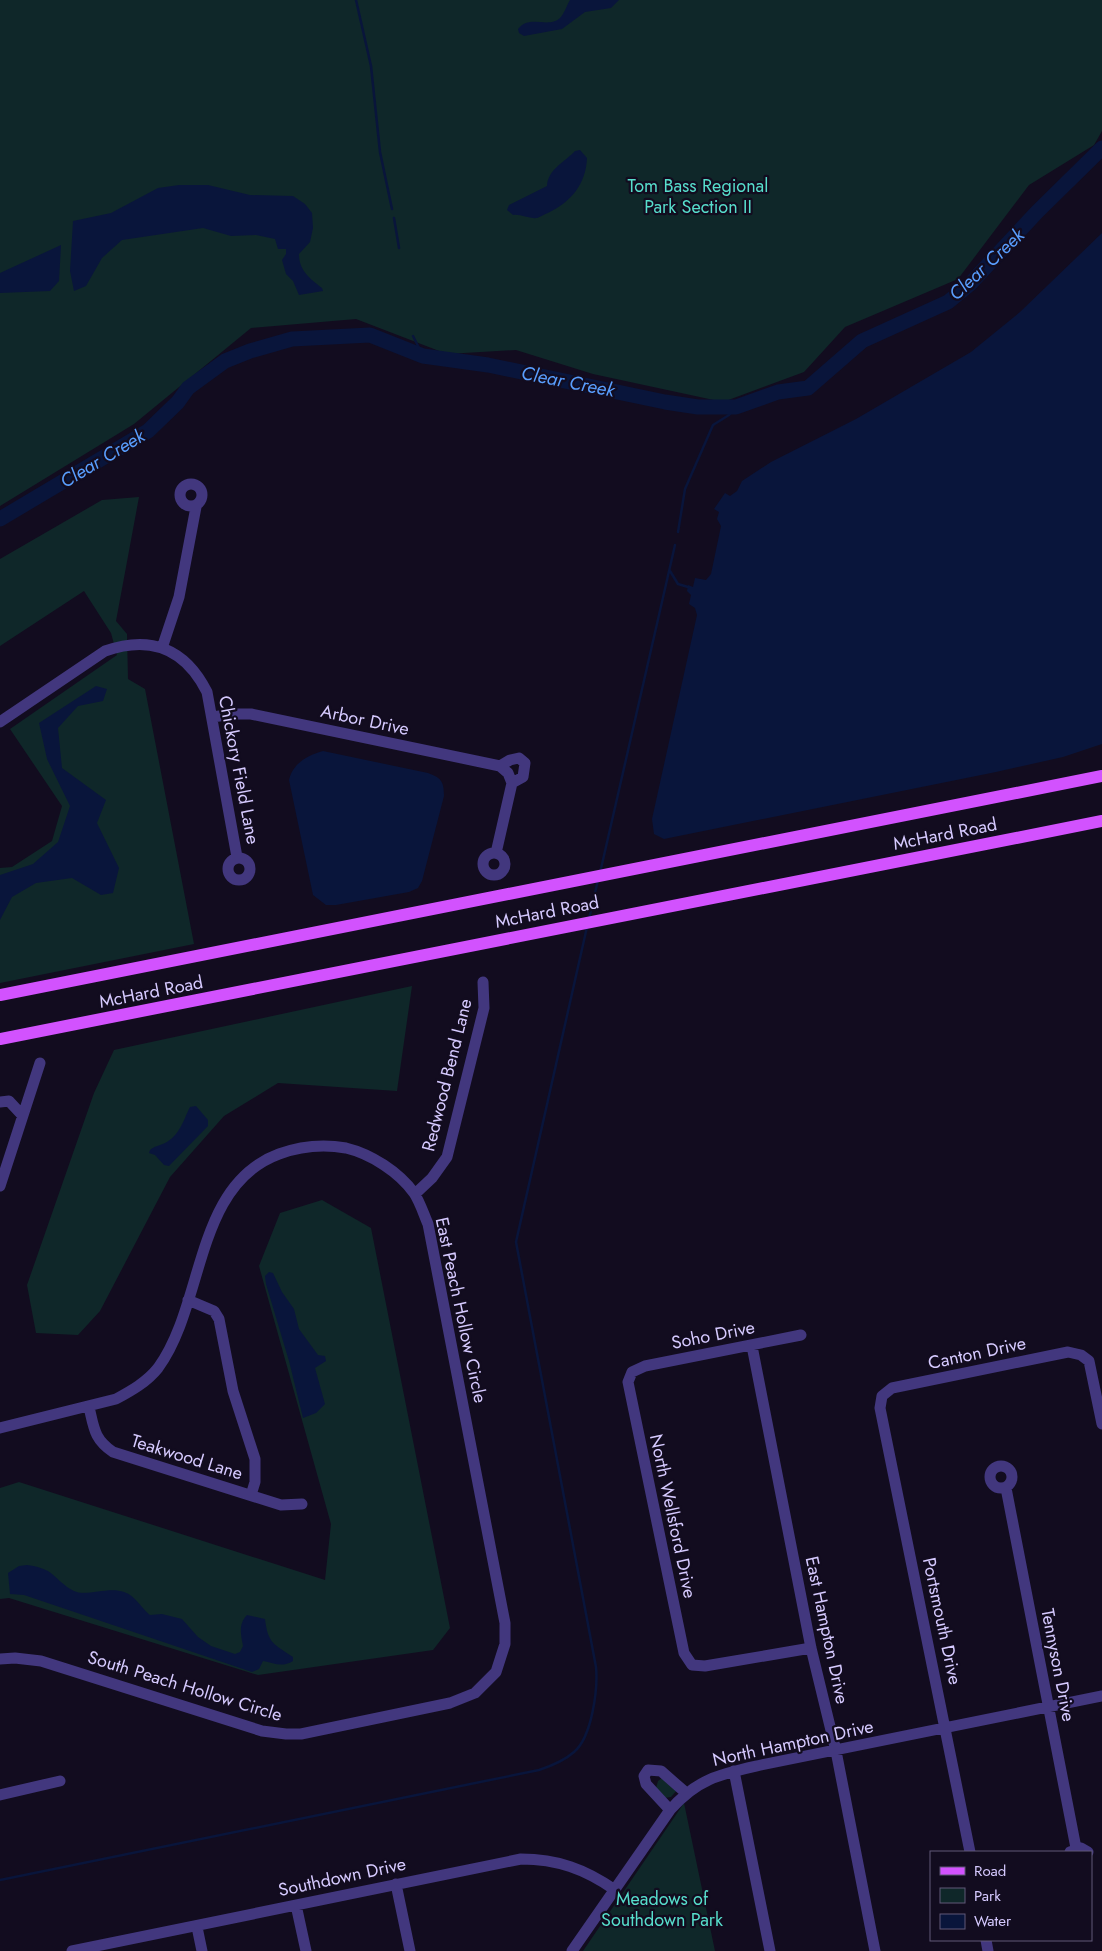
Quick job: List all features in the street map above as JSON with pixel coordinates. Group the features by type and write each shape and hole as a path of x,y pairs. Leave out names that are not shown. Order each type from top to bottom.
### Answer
{"main road":[{"name":"McHard Road","path":"0,995 1102,776"},
{"name":"McHard Road","path":"0,1039 350,972 564,926 1102,821"}],"street":[{"path":"0,722 105,651 124,644 154,644 162,648 179,597 196,507"},
{"name":"Chickory Field Lane","path":"162,648 184,662 201,680 207,692 237,857"},
{"name":"Arbor Drive","path":"212,717 251,714 507,774 496,853"},
{"name":"Redwood Bend Lane","path":"414,1194 432,1178 447,1157 484,1008 483,982"},
{"path":"0,1186 40,1063"},
{"path":"0,1102 9,1101 22,1115"},
{"name":"East Peach Hollow Circle","path":"0,1428 89,1407 132,1391 157,1369 169,1350 223,1202 250,1170 274,1156 289,1150 318,1145 351,1150 386,1166 414,1194 428,1224 505,1623 505,1644 496,1672"},
{"path":"188,1300 214,1311 219,1319 233,1391 256,1464 255,1482 251,1495"},
{"name":"Soho Drive","path":"632,1372 645,1366 801,1335"},
{"name":"East Hampton Drive","path":"752,1346 811,1648 836,1751 874,1951"},
{"name":"Canton Drive","path":"882,1396 892,1388 1068,1352 1081,1355 1089,1361 1102,1424"},
{"name":"North Wellsford Drive","path":"632,1372 628,1382 684,1653 692,1665 705,1666 811,1648"},
{"name":"Portsmouth Drive","path":"882,1396 880,1408 970,1851"},
{"name":"Teakwood Lane","path":"89,1407 96,1434 101,1444 113,1452 251,1495 280,1506 302,1504"},
{"name":"Tennyson Drive","path":"1006,1488 1049,1706 1073,1850 1081,1848 1086,1851"},
{"name":"South Peach Hollow Circle","path":"0,1659 28,1659 54,1664 247,1727 286,1734 312,1732 450,1703 475,1693 496,1672"},
{"name":"North Hampton Drive","path":"572,1951 670,1810 685,1792 706,1780 734,1771 1102,1696"},
{"path":"670,1810 646,1784 644,1776 648,1770 655,1769 661,1771 685,1792"},
{"path":"734,1771 770,1951"},
{"path":"0,1795 60,1781"},
{"name":"Southdown Drive","path":"72,1951 96,1949 505,1861 552,1860 578,1868 615,1890"},
{"path":"396,1884 410,1951"},
{"path":"296,1905 306,1951"},
{"path":"197,1927 202,1951"}],"green space":[{"name":"Tom Bass Regional Park Section II","path":"0,0 1102,0 1102,131 1094,145 1029,185 958,279 845,327 804,372 723,402 593,374 516,350 447,354 356,319 251,328 134,424 0,506"},
{"path":"139,497 116,621 127,634 128,679 145,689 194,944 0,983 0,868 12,867 52,841 62,806 10,729 117,655 111,633 84,591 0,646 0,559 102,500"},
{"path":"412,986 397,1091 278,1083 224,1116 170,1177 100,1311 78,1335 36,1333 27,1285 94,1093 114,1050"},
{"path":"322,1200 371,1228 450,1628 433,1650 258,1675 9,1598 0,1599 0,1488 19,1482 325,1580 331,1524 259,1266 280,1213"},
{"path":"663,1777 678,1789 671,1797 664,1798 656,1788 658,1781"},
{"name":"Meadows of Southdown Park","path":"684,1803 715,1951 583,1951"}],"water":[{"path":"570,0 619,0 611,8 585,12 562,29 524,36 519,33 518,29 528,22 550,22 560,18"},
{"path":"580,150 587,158 584,176 576,191 564,203 537,218 513,215 507,210 509,205 547,186 550,175 554,170 575,151"},
{"path":"179,185 208,185 250,195 293,196 305,204 312,213 313,228 310,242 299,254 299,260 306,273 323,291 299,295 293,281 286,274 282,260 286,254 286,249 278,249 275,239 256,235 231,236 203,228 122,240 102,258 86,286 74,291 70,271 73,221 111,213 158,188"},
{"path":"1102,233 1102,744 1063,757 996,772 664,839 654,834 652,819 697,615 695,608 689,604 691,595 687,591 688,585 693,587 695,578 706,580 711,574 721,526 717,519 719,512 714,509 725,493 730,496 737,491 742,481 771,462 856,419 971,352 1020,312"},
{"path":"61,245 59,281 50,291 0,293 0,273"},
{"path":"96,686 107,689 103,701 78,706 58,728 62,768 106,800 97,823 119,868 113,893 101,895 72,878 36,883 12,897 0,920 0,875 33,864 58,842 70,806 47,759 39,723"},
{"path":"323,751 428,773 441,781 444,796 422,881 418,888 409,892 336,905 326,905 313,895 289,780 298,764 312,755"},
{"path":"196,1106 208,1120 208,1126 169,1166 164,1165 155,1155 149,1153 150,1150 170,1140 180,1127 190,1107"},
{"path":"269,1272 273,1273 282,1292 294,1309 299,1329 318,1355 325,1356 326,1361 315,1368 325,1404 316,1413 303,1418 289,1361 266,1284 265,1276"},
{"path":"27,1565 50,1572 67,1587 79,1593 112,1590 124,1592 132,1596 150,1615 162,1614 182,1619 198,1637 211,1646 235,1654 240,1652 243,1646 241,1626 244,1618 247,1615 265,1619 270,1639 293,1657 293,1661 282,1665 263,1661 259,1669 252,1672 24,1595 10,1594 8,1573 19,1566"}],"waterway":[{"path":"356,0 371,66 380,152 392,209"},
{"name":"Clear Creek","path":"0,519 148,431 178,402 188,388 225,361 250,351 292,339 370,335 423,356 488,365 665,402 698,407 736,407 778,392 808,388 862,341 948,302 970,284 1037,212 1102,148"},
{"path":"394,218 399,248"},
{"path":"413,336 423,356"},
{"path":"678,532 685,489 713,425 729,415 736,407"},
{"path":"600,873 675,545"},
{"path":"670,571 678,584 688,587"},
{"path":"589,919 598,880"},
{"path":"0,1880 539,1770 566,1758 580,1745 589,1724 595,1700 596,1667 516,1242 587,927"}]}
